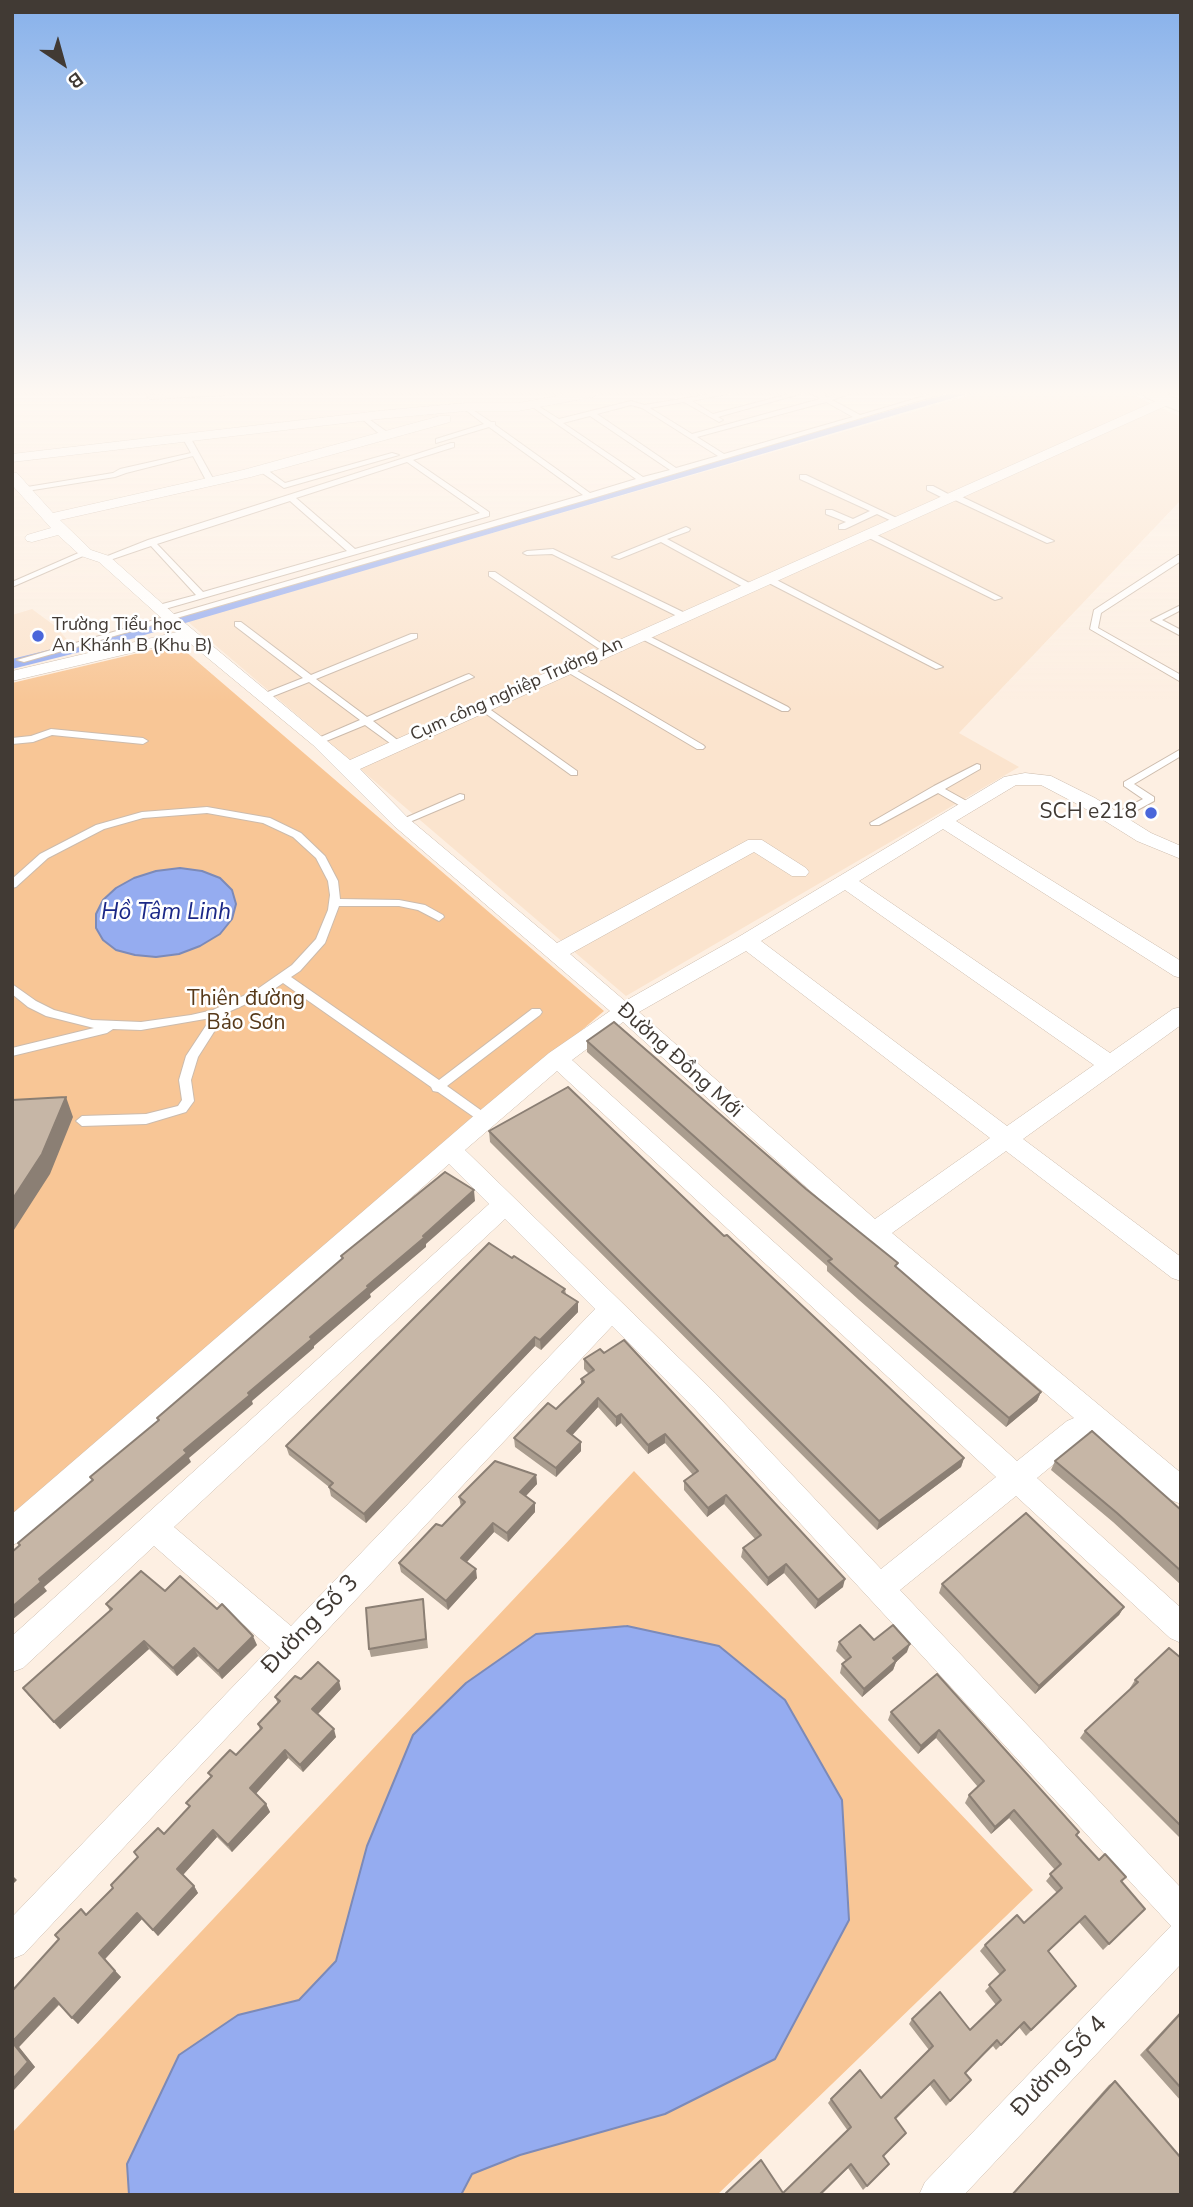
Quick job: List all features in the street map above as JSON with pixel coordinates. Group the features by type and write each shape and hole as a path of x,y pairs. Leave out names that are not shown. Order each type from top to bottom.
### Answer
{"street":[{"path":"30,496 86,553 104,559 174,621"},
{"path":"32,538 55,524 159,496"},
{"name":"Cụm công nghiệp Trường An","path":"348,768 481,706 952,497"},
{"path":"23,668 174,621"},
{"name":"Đường Đồng Mới","path":"174,621 319,741 401,822 624,1011 874,1233 1181,1491"},
{"path":"12,1532 557,1059 624,1011 747,941 1010,781 1025,778 1045,780 1088,802 1144,837 1181,853"},
{"path":"944,821 1181,971"},
{"path":"556,953 755,844 799,872"},
{"path":"846,881 1108,1063"},
{"path":"747,941 1181,1271"},
{"path":"874,1233 1108,1063 1181,1014"},
{"path":"557,1059 1181,1628"},
{"path":"450,1150 705,1401 1181,1913"},
{"path":"12,1657 505,1204"},
{"name":"Đường Số 3","path":"12,1942 611,1309"},
{"path":"880,1588 1077,1429"},
{"path":"153,1527 291,1646"},
{"name":"Đường Số 4","path":"939,2195 1181,1939"}],"lane":[{"path":"104,559 296,496"},
{"path":"174,621 201,595 486,514 460,496"},
{"path":"14,650 23,668 590,496"},
{"path":"844,496 898,521"},
{"path":"952,497 1050,541"},
{"path":"290,498 353,552"},
{"path":"842,527 876,511"},
{"path":"829,512 853,522"},
{"path":"616,557 686,529"},
{"path":"868,534 998,598"},
{"path":"661,539 750,587"},
{"path":"151,542 201,595"},
{"path":"527,553 553,551 690,613"},
{"path":"12,585 86,553"},
{"path":"1181,556 1097,612 1094,629 1181,680"},
{"path":"492,574 607,650"},
{"path":"768,579 939,667"},
{"path":"1181,607 1155,620 1181,633"},
{"path":"238,624 397,744"},
{"path":"641,635 785,709"},
{"path":"263,697 414,636"},
{"path":"568,668 700,747"},
{"path":"319,741 469,677"},
{"path":"481,706 574,774"},
{"path":"12,741 33,739 51,732 143,741"},
{"path":"1126,812 1150,799 1127,785 1181,752"},
{"path":"875,822 977,766"},
{"path":"937,788 968,806"},
{"path":"401,822 460,797"},
{"path":"12,885 44,856 100,827 142,815 207,810 257,817 297,835 320,856 328,868 333,881 334,902 329,925 310,954 284,978 260,993 222,1010 166,1024 92,1024 50,1013 32,1004 12,988"},
{"path":"334,902 399,903 421,907 439,917"},
{"path":"284,978 437,1088 485,1119"},
{"path":"82,1121 146,1118 182,1109 188,1101 185,1080 191,1056 222,1010"},
{"path":"437,1088 536,1012"},
{"path":"12,1052 116,1026"}],"shaded area":[{"path":"621,496 1181,496 1181,500 959,733 1019,767 626,996 187,621"},
{"name":"Trường Tiểu học An Khánh B (Khu B)","path":"32,609 55,626 72,645 12,660 12,615"}],"green space":[{"name":"Thiên đường Bảo Sơn","path":"177,644 604,1011 12,1523 12,683"},
{"path":"634,1471 1033,1890 717,2195 12,2195 12,2133"}],"water":[{"name":"Hồ Tâm Linh","path":"180,868 202,871 220,878 232,890 236,904 232,919 220,934 179,954 156,957 116,950 103,940 96,928 96,914 103,900 116,888 134,878 156,871"},
{"path":"627,1626 719,1646 785,1700 842,1800 849,1920 775,2059 665,2114 520,2155 472,2174 461,2195 129,2195 127,2164 179,2055 238,2015 299,2000 336,1961 367,1846 413,1735 466,1683 536,1634"}],"building":[{"path":"614,1022 806,1189 898,1263 895,1266 1041,1392 1009,1418 861,1290 828,1261 832,1259 587,1041"},
{"path":"568,1087 964,1458 879,1521 489,1131"},
{"path":"66,1097 42,1154 12,1200 12,1100"},
{"path":"445,1172 474,1190 423,1236 425,1237 310,1337 312,1339 248,1393 250,1395 184,1450 187,1453 39,1579 41,1582 12,1607 12,1552 20,1545 18,1543 93,1480 90,1477 159,1420 157,1418 343,1258 341,1256"},
{"path":"489,1243 565,1289 562,1292 578,1302 540,1340 535,1337 364,1514 329,1487 333,1483 286,1446"},
{"path":"624,1340 845,1579 818,1600 786,1564 768,1578 743,1548 761,1535 726,1495 708,1508 684,1481 698,1471 665,1434 648,1445 621,1414 616,1417 598,1398 567,1431 581,1442 556,1468 514,1438 548,1403 556,1409 584,1382 581,1379 594,1370 584,1359 600,1349 604,1353"},
{"path":"1092,1431 1181,1510 1181,1571 1055,1461"},
{"path":"495,1461 536,1475 520,1492 535,1503 507,1533 493,1523 461,1558 476,1569 446,1601 399,1563 436,1524 442,1526 465,1502 459,1497"},
{"path":"1026,1513 1124,1607 1039,1686 942,1584"},
{"path":"141,1571 165,1591 180,1576 217,1609 222,1604 253,1636 218,1671 194,1648 173,1668 144,1641 54,1722 23,1688 112,1609 106,1604"},
{"path":"423,1599 426,1639 369,1649 366,1608"},
{"path":"860,1625 874,1640 893,1625 910,1644 893,1658 896,1661 864,1689 842,1664 851,1657 839,1642"},
{"path":"1169,1648 1181,1658 1181,1826 1085,1731 1138,1682 1135,1680"},
{"path":"318,1662 339,1681 312,1709 334,1729 300,1765 285,1750 250,1788 266,1804 228,1845 213,1830 177,1869 194,1886 153,1930 137,1913 99,1953 115,1971 72,2018 54,1998 12,2042 12,1991 59,1939 55,1935 81,1909 86,1915 113,1888 111,1885 138,1857 134,1852 158,1828 164,1834 190,1806 186,1803 212,1776 208,1773 230,1750 236,1755 262,1728 258,1724 280,1701 275,1697 295,1676 301,1679"},
{"path":"937,1674 1079,1832 1076,1835 1099,1860 1105,1854 1126,1877 1121,1881 1145,1909 1109,1944 1085,1916 1048,1951 1076,1986 1031,2030 1024,2022 1001,2045 997,2040 965,2073 971,2080 950,2101 934,2080 895,2118 906,2133 883,2156 889,2164 867,2186 851,2164 819,2195 728,2195 726,2193 761,2160 783,2193 851,2127 831,2099 860,2070 881,2098 933,2046 912,2019 940,1992 970,2030 1001,2000 989,1985 1005,1970 985,1945 1017,1915 1024,1923 1062,1888 1050,1874 1061,1864 1014,1810 995,1827 969,1795 984,1781 939,1730 921,1746 891,1712"},
{"path":"1181,2013 1181,2088 1147,2050"},
{"path":"12,2042 28,2062 12,2080"},
{"path":"1115,2081 1181,2158 1181,2195 1012,2195"}],"waterway":[{"path":"12,664 118,638 608,496"}],"place":[{"name":"Trường Tiểu học An Khánh B (Khu B)","path":"38,636"},
{"name":"SCH e218","path":"1151,813"}]}
